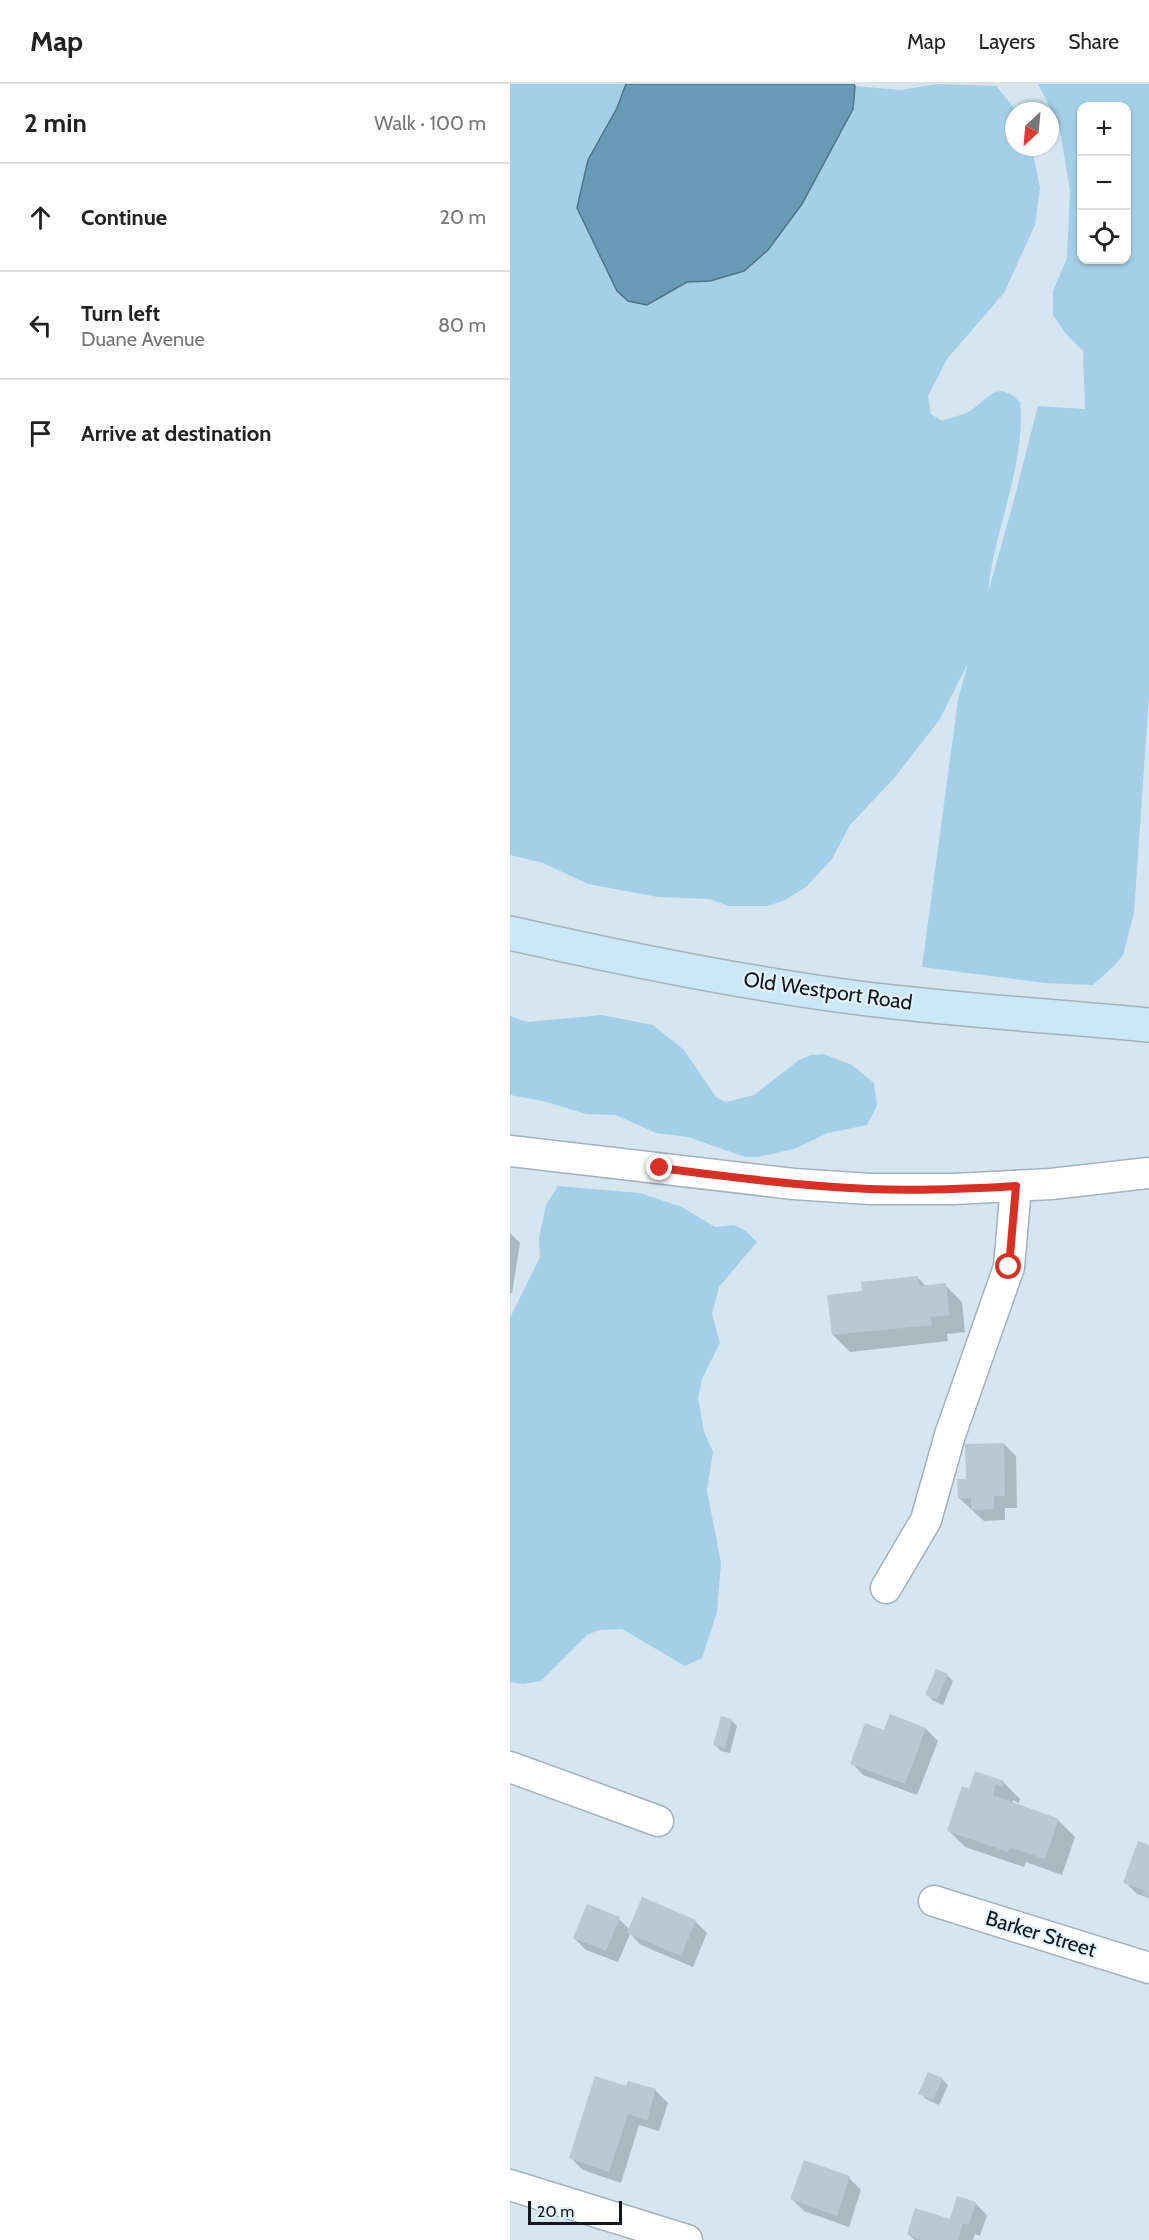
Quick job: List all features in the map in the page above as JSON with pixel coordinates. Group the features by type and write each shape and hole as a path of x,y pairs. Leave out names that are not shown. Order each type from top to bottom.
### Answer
{"main road":[{"name":"Old Westport Road","path":"510,933 618,956 859,998 1149,1025"}],"street":[{"path":"510,1151 794,1184 870,1189 954,1189 1051,1184 1149,1173"},
{"path":"886,1588 926,1520 950,1435 1009,1267 1016,1186"},
{"path":"510,1767 658,1821"},
{"name":"Barker Street","path":"934,1901 1149,1968"},
{"path":"510,2185 687,2240"}],"shaded area":[{"path":"510,84 626,84 617,108 646,305 687,282 710,281 853,109 855,86 901,90 937,84 996,86 1009,102 1005,102 1005,156 1034,156 1040,188 1035,225 1004,293 947,359 928,396 931,414 942,421 970,411 995,392 1006,392 1020,402 1021,426 1014,474 996,545 988,592 1038,406 1085,409 1083,351 1066,334 1053,315 1053,291 1067,258 1070,191 1059,125 1059,102 1047,102 1038,84 1149,84 1149,696 1134,913 1123,955 1093,985 1046,983 922,967 958,700 968,663 940,719 896,776 850,825 832,859 806,887 785,900 768,906 728,906 710,899 658,897 588,884 543,863 510,855"},
{"path":"626,84 854,84 855,86 853,109 802,204 768,250 744,271 710,281 687,282 647,305 628,301 617,291 577,208 588,160 617,108"},
{"path":"602,1015 653,1025 684,1050 716,1097 726,1102 754,1095 799,1060 811,1055 824,1054 852,1065 874,1083 877,1106 867,1125 828,1133 794,1149 758,1157 745,1157 688,1137 656,1133 616,1115 586,1114 543,1101 510,1095 510,1016 527,1022"},
{"path":"558,1186 640,1193 682,1207 715,1227 734,1225 746,1231 757,1242 719,1287 712,1314 720,1343 702,1379 698,1398 704,1432 713,1452 707,1490 721,1563 717,1612 702,1658 685,1666 622,1629 599,1630 587,1635 541,1681 523,1684 510,1682 510,1318 540,1257 539,1238 546,1205"}],"building":[{"path":"918,1276 919,1286 946,1283 949,1315 931,1317 932,1325 832,1335 827,1295 862,1291 861,1282"},
{"path":"1004,1443 1005,1496 994,1496 994,1509 971,1510 971,1498 958,1499 957,1479 966,1479 965,1444"},
{"path":"936,1669 948,1674 937,1700 925,1695"},
{"path":"890,1714 926,1728 905,1784 850,1764 865,1723 884,1730"},
{"path":"721,1716 732,1719 725,1748 713,1745"},
{"path":"975,1771 1004,1781 1002,1787 996,1784 993,1795 1059,1819 1045,1859 1009,1847 1008,1852 947,1831 962,1786 969,1789"},
{"path":"1138,1841 1149,1845 1149,1897 1143,1894 1144,1890 1123,1883"},
{"path":"642,1897 696,1920 681,1956 627,1933"},
{"path":"587,1904 620,1917 606,1951 573,1938"},
{"path":"928,2072 943,2078 933,2100 918,2094"},
{"path":"595,2076 626,2086 628,2081 656,2089 647,2120 628,2114 609,2172 569,2158"},
{"path":"804,2160 850,2176 837,2216 790,2199"},
{"path":"957,2196 976,2202 969,2225 963,2223 958,2240 921,2240 907,2234 915,2208 950,2219"}],"route":[{"path":"660,1168 794,1184 870,1189 1016,1186 1009,1267"}]}
